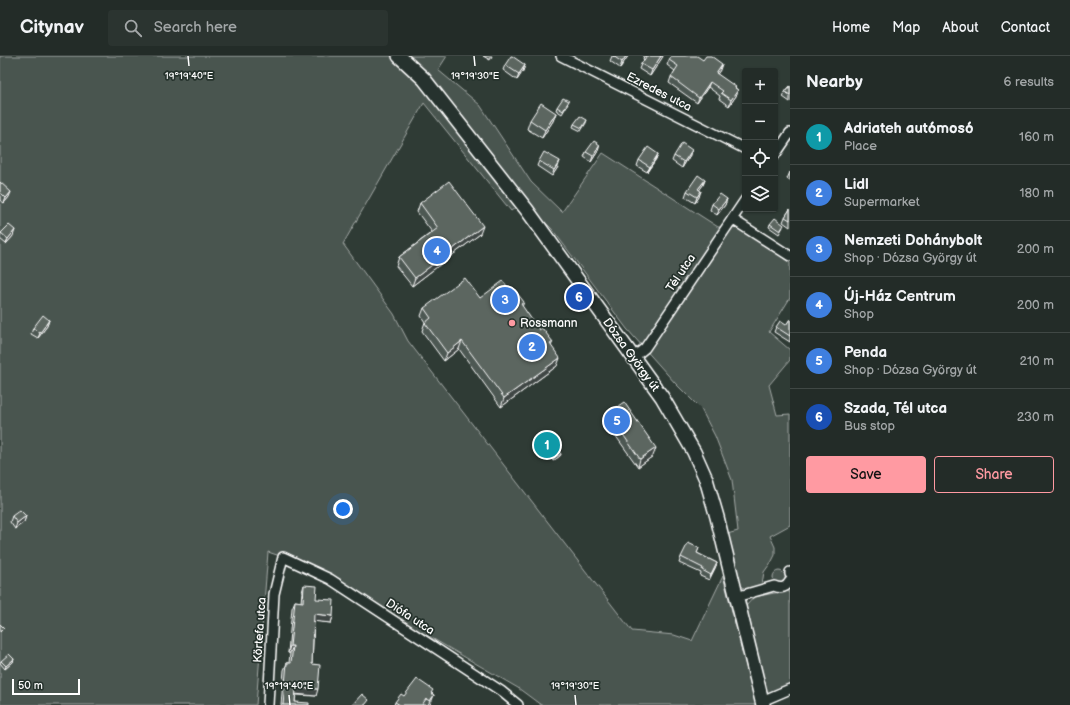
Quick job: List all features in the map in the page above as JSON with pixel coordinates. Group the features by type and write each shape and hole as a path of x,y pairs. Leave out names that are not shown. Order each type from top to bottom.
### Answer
{"main road":[{"name":"Dózsa György út","path":"400,56 424,79 527,210 634,357 680,427 706,479 717,517 763,703"}],"street":[{"name":"Ezredes utca","path":"561,56 742,147"},
{"path":"778,151 790,133"},
{"name":"Tél utca","path":"634,357 646,348 742,204"},
{"path":"732,219 790,256"},
{"name":"Diófa utca","path":"283,557 330,579 501,691 511,704"},
{"name":"Körtefa utca","path":"268,705 274,594 283,557"},
{"path":"736,597 774,586 780,588 785,587 790,583"},
{"path":"763,703 790,689"}],"shaded area":[{"path":"0,56 447,56 438,70 480,105 531,182 562,212 603,153 718,227 741,227 790,263 790,298 769,332 790,350 790,360 769,385 777,415 790,414 790,525 770,536 775,547 775,555 764,572 762,584 750,590 744,588 739,583 727,534 738,531 732,480 715,436 701,409 675,383 627,329 552,229 524,201 511,211 424,103 343,244 394,314 408,341 632,631 674,635 692,641 723,576 756,705 541,705 518,688 330,579 283,557 268,552 256,705 0,705"},
{"path":"777,571 781,571 785,577 781,583 777,583 773,579 773,575"},
{"path":"785,591 790,592 790,687 767,694 746,606 754,597"}],"building":[{"path":"511,56 525,65 519,74 505,65"},
{"path":"613,56 626,56 622,62"},
{"path":"647,56 661,56 652,70 641,64"},
{"path":"671,56 697,56 703,60 706,56 711,56 722,64 716,73 738,90 731,100 721,93 723,91 710,82 699,98 671,77 678,66 669,60"},
{"path":"790,86 790,95 785,92"},
{"path":"563,98 569,101 563,111 557,107"},
{"path":"541,103 556,113 545,130 530,120"},
{"path":"580,116 587,120 582,128 574,124"},
{"path":"594,141 600,145 593,156 586,152"},
{"path":"682,143 692,150 684,162 674,156"},
{"path":"648,147 658,154 650,167 639,160"},
{"path":"544,152 560,161 554,170 539,161"},
{"path":"698,175 705,180 698,189 701,191 697,197 687,191"},
{"path":"449,181 483,226 415,278 399,257 438,228 420,203"},
{"path":"0,182 11,192 6,198 0,192"},
{"path":"720,194 727,199 719,209 712,204"},
{"path":"790,209 790,220 785,217"},
{"path":"775,218 784,225 780,231 770,224"},
{"path":"9,225 15,230 8,239 1,233"},
{"path":"465,278 480,298 503,281 511,291 514,289 524,302 521,304 539,330 542,328 553,342 550,344 560,358 504,398 462,341 447,353 425,323 431,318 424,308"},
{"path":"43,315 49,320 40,333 33,328"},
{"path":"790,319 790,336 776,327 780,321 786,325"},
{"path":"624,402 656,448 640,459 608,413"},
{"path":"546,433 561,454 554,458 539,437"},
{"path":"20,510 26,516 17,523 12,516"},
{"path":"688,543 699,548 697,553 717,563 711,575 702,570 703,568 681,557"},
{"path":"304,585 317,586 316,599 334,600 333,616 314,614 312,664 320,665 318,689 296,688 295,702 309,703 309,705 283,705 287,663 291,663 293,646 290,646 295,601 303,602"},
{"path":"0,624 4,628 0,632"},
{"path":"9,654 14,659 6,666 1,661"},
{"path":"417,679 433,690 431,693 434,695 430,701 426,699 422,705 400,705 395,702 401,694 404,696"},
{"path":"362,694 369,700 365,705 352,705"}],"place":[{"name":"Új-Ház Centrum","path":"437,251"},
{"name":"Szada, Tél utca","path":"579,297"},
{"name":"Nemzeti Dohánybolt","path":"505,300"},
{"name":"Rossmann","path":"512,323"},
{"name":"Lidl","path":"532,347"},
{"name":"Penda","path":"617,421"},
{"name":"Adriateh autómosó","path":"547,445"}]}
